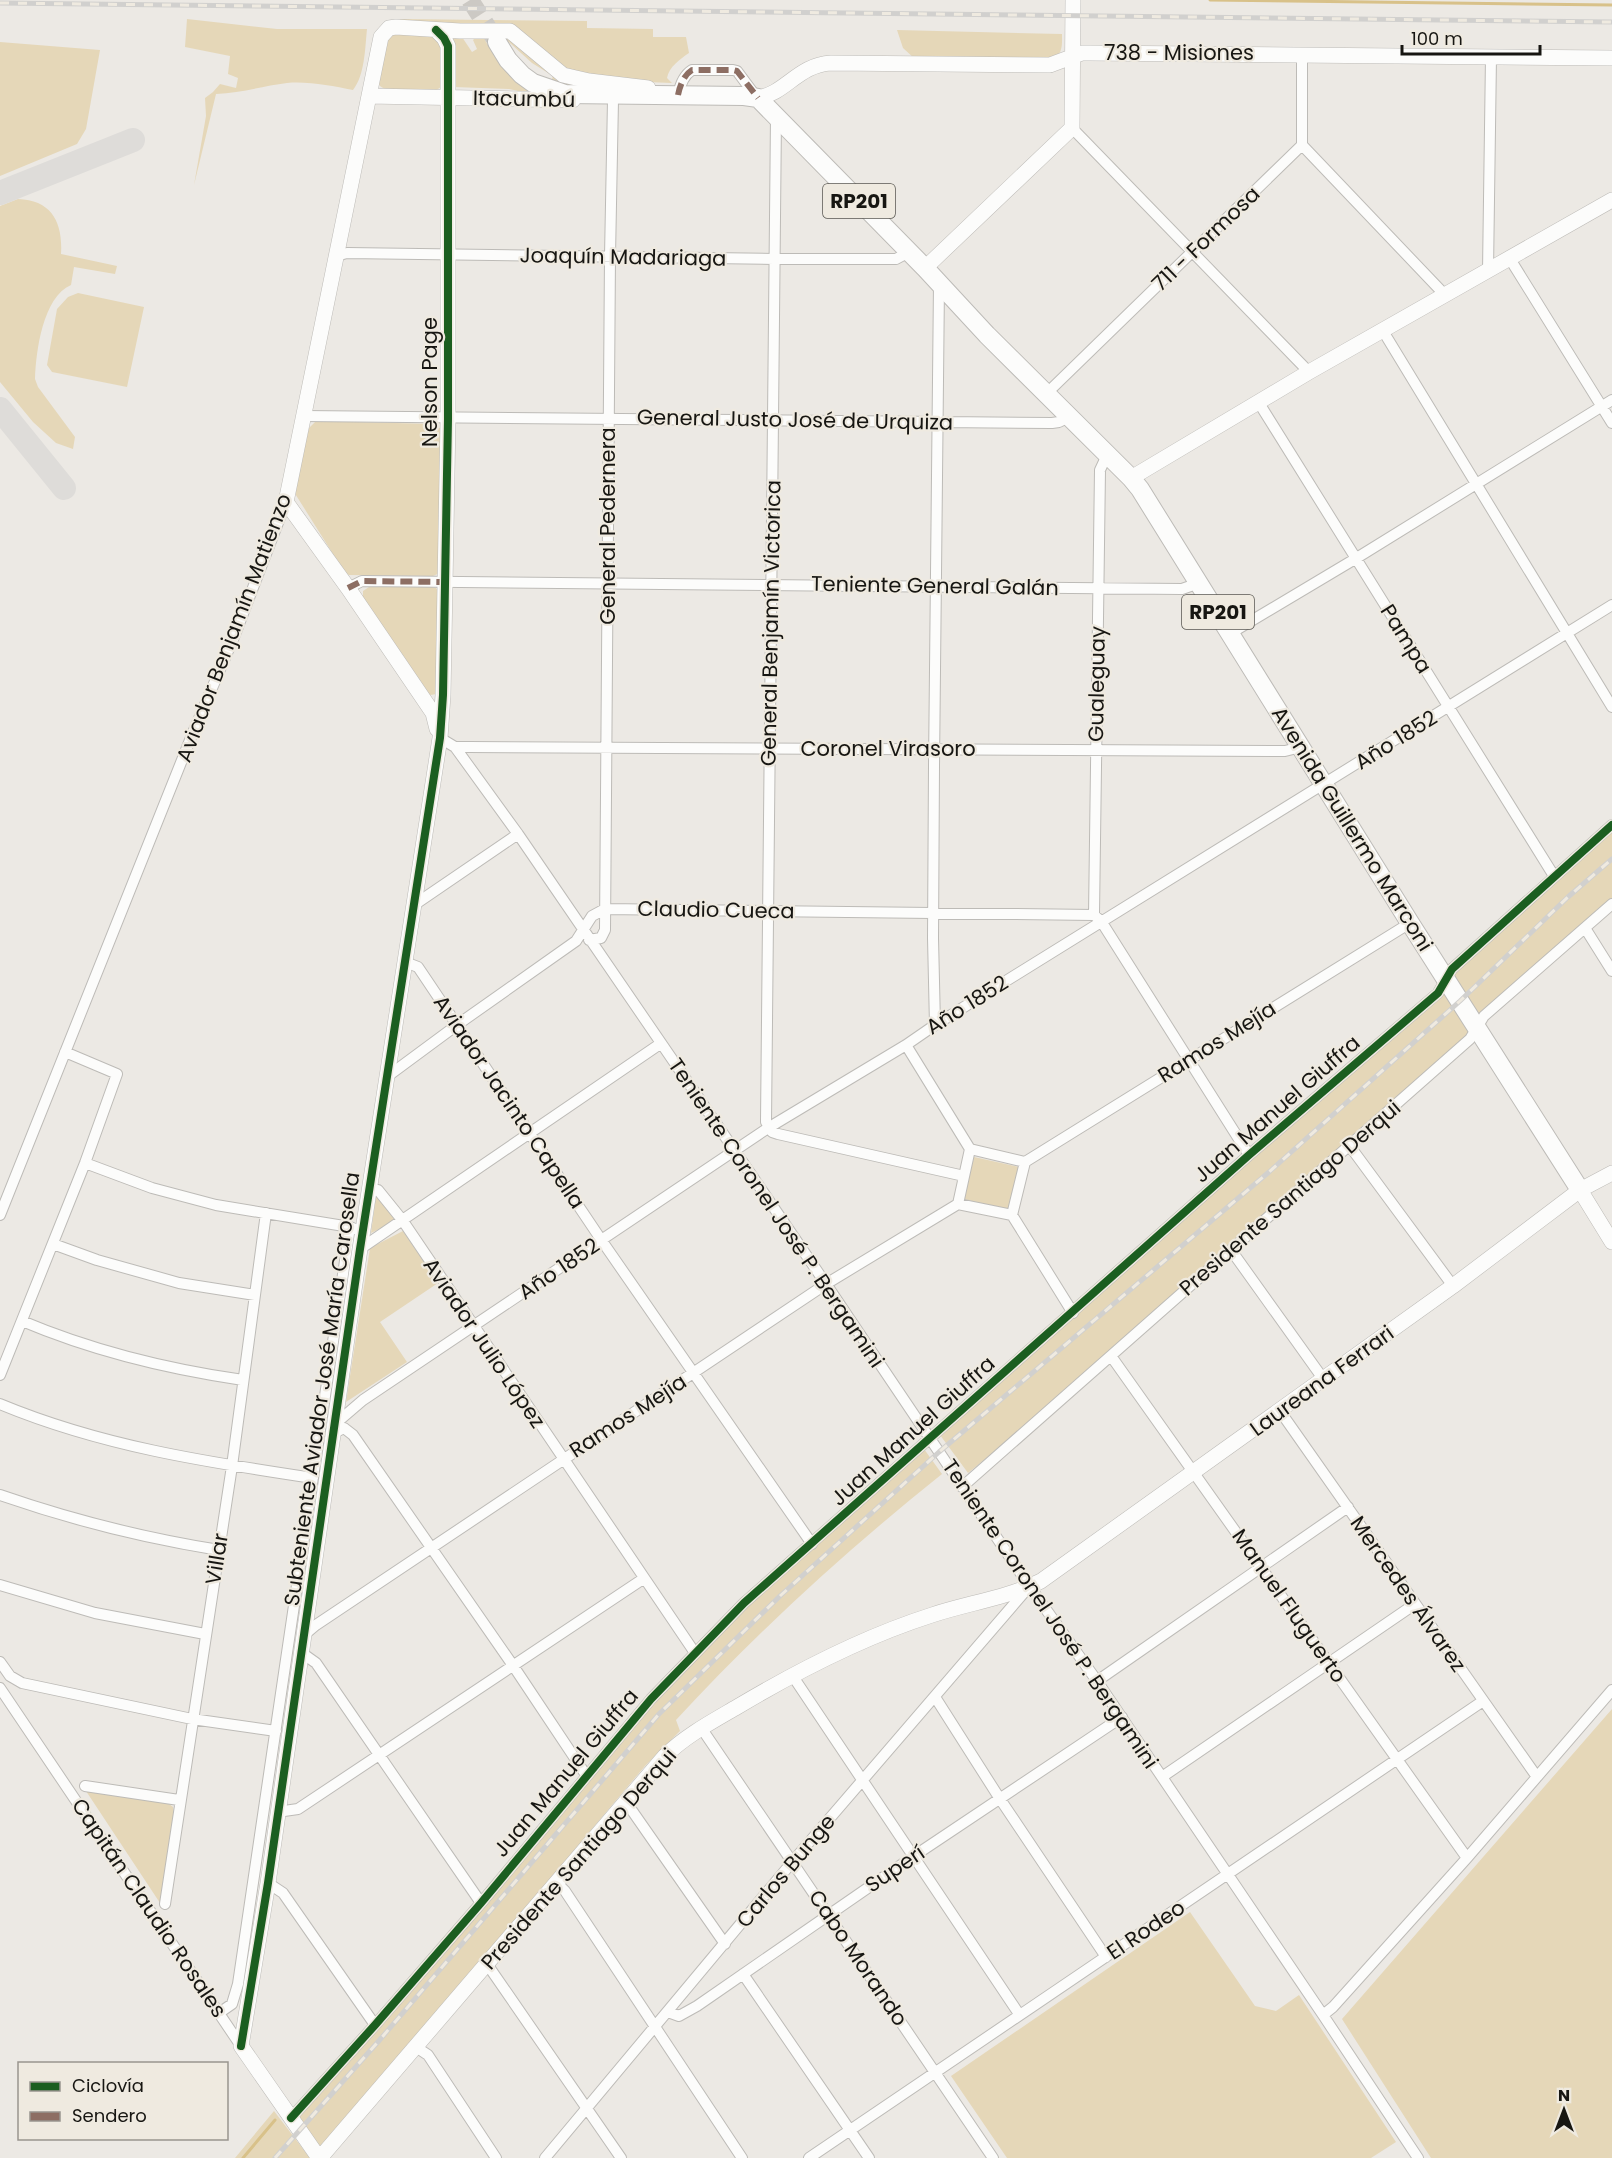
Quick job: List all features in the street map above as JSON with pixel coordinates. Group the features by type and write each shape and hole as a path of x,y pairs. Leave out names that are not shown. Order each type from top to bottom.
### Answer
{"main road":[{"path":"499,41 523,70 534,78 555,87 572,90 629,90 678,95"},
{"name":"Itacumbú","path":"678,95 758,98"},
{"name":"RP201","path":"758,98 1046,394 1131,478"},
{"name":"Avenida Guillermo Marconi","path":"1131,478 1231,633 1446,981 1580,1190"}],"street":[{"path":"1073,0 1072,128 1309,372"},
{"name":"Itacumbú","path":"396,27 510,31 563,75 678,95"},
{"name":"Aviador Benjamín Matienzo","path":"0,1215 194,730 234,638 286,502 381,37 389,28 396,27"},
{"name":"Nelson Page","path":"436,30 441,33 448,46 448,418 443,695 440,738"},
{"name":"738 - Misiones","path":"758,98 771,94 808,68 821,63 1050,66 1071,57 1090,53 1612,58"},
{"path":"1302,55 1302,145 1445,295"},
{"path":"1488,271 1491,57"},
{"path":"678,95 682,82 692,70 733,70 737,71 758,98"},
{"name":"Itacumbú","path":"369,96 613,100 678,95"},
{"name":"General Pedernera","path":"586,936 601,938 604,934 605,909 613,100"},
{"name":"General Benjamín Victorica","path":"768,1128 765,1117 776,117"},
{"path":"925,268 1072,128"},
{"name":"711 - Formosa","path":"1046,394 1302,145"},
{"path":"1131,478 1309,372 1612,200"},
{"name":"Joaquín Madariaga","path":"336,256 347,253 896,259 909,252"},
{"path":"1510,259 1612,423"},
{"path":"935,1025 933,914 939,284"},
{"path":"1383,332 1612,707"},
{"path":"1231,633 1612,400"},
{"name":"Pampa","path":"1258,403 1554,876"},
{"name":"General Justo José de Urquiza","path":"303,416 1052,423 1069,417"},
{"name":"Gualeguay","path":"1097,918 1096,751 1100,470 1107,455"},
{"path":"286,502 433,713 440,738 455,747"},
{"name":"Teniente General Galán","path":"348,588 362,581 1182,589 1199,583"},
{"name":"Año 1852","path":"334,1429 363,1400 768,1128 906,1045 1084,933 1097,918 1324,785 1612,605"},
{"name":"Subteniente Aviador José María Carosella","path":"241,2046 302,1653 334,1429 358,1236 369,1191 388,1076 440,738"},
{"name":"Coronel Virasoro","path":"455,747 1096,751 1285,751 1301,747"},
{"name":"Teniente Coronel José P. Bergamini","path":"455,747 518,834 1030,1587 1122,1717 1418,2158"},
{"name":"Juan Manuel Giuffra","path":"291,2118 481,1903 651,1699 744,1603 1250,1155 1438,993 1452,969 1612,825"},
{"path":"414,905 518,834"},
{"name":"Presidente Santiago Derqui","path":"962,1487 1470,1039 1484,1016 1612,904"},
{"path":"388,1076 457,1025 586,936 586,923 592,916 605,909"},
{"name":"Claudio Cueca","path":"605,909 1077,915 1097,918"},
{"path":"1077,915 1084,923 1084,933"},
{"path":"1097,918 1250,1155"},
{"name":"Ramos Mejía","path":"1025,1162 1410,923"},
{"path":"1585,928 1612,971"},
{"name":"Aviador Jacinto Capella","path":"405,962 418,967 602,1241 812,1544"},
{"path":"85,1163 152,1188 216,1205 266,1213 358,1236 384,1231 403,1221 660,1044"},
{"path":"906,1045 970,1149 958,1204 1012,1215"},
{"path":"0,1375 85,1163 117,1074 65,1052"},
{"path":"768,1128 778,1134 964,1176"},
{"path":"1349,1145 1454,1286"},
{"path":"970,1149 1025,1162 1012,1215 1073,1312"},
{"name":"Laureana Ferrari","path":"1030,1587 1324,1380 1454,1286 1580,1190 1612,1173"},
{"name":"Aviador Julio López","path":"369,1191 378,1190 403,1221 562,1460 695,1653"},
{"name":"Avenida Guillermo Marconi","path":"1580,1190 1612,1242"},
{"name":"Ramos Mejía","path":"303,1636 316,1625 826,1284 958,1204"},
{"name":"Villar","path":"165,1904 179,1800 232,1466 266,1213"},
{"path":"219,2013 231,2004 238,1984 313,1479 358,1236"},
{"path":"53,1244 97,1260 179,1283 255,1296"},
{"path":"1231,1250 1324,1380"},
{"path":"22,1321 51,1334 123,1356 175,1369 243,1380"},
{"name":"Manuel Fluguerto","path":"1111,1356 1467,1858"},
{"path":"0,1404 39,1419 108,1440 174,1456 313,1479"},
{"name":"Mercedes Álvarez","path":"1280,1411 1537,1777"},
{"path":"334,1429 344,1428 353,1435 514,1666 586,1775"},
{"path":"0,1495 91,1524 219,1550"},
{"path":"1097,1681 1348,1507"},
{"path":"277,1812 298,1809 643,1578"},
{"path":"0,1585 95,1613 205,1634"},
{"name":"Presidente Santiago Derqui","path":"319,2158 670,1751 702,1729 815,1663 900,1625 1030,1587"},
{"name":"Carlos Bunge","path":"544,2158 862,1780 1030,1587"},
{"path":"1162,1777 1415,1604"},
{"path":"302,1653 316,1663 481,1903"},
{"path":"0,1662 15,1680 192,1719 276,1731"},
{"path":"792,1675 1019,2014"},
{"name":"Capitán Claudio Rosales","path":"0,1688 319,2158"},
{"path":"1323,2015 1333,2007 1467,1858 1612,1690"},
{"path":"935,1697 1000,1800 1106,1957"},
{"name":"El Rodeo","path":"809,2158 1483,1701"},
{"name":"Superí","path":"668,2012 679,2016 1122,1717"},
{"name":"Cabo Morando","path":"702,1729 794,1861 993,2158"},
{"path":"84,1786 179,1800"},
{"path":"626,1802 726,1944"},
{"path":"268,1883 283,1893 375,2025"},
{"path":"557,1883 742,2158"},
{"path":"487,1964 621,2158"},
{"path":"743,1974 869,2158"},
{"path":"416,2047 428,2055 496,2158"}],"shaded area":[{"path":"187,19 277,29 367,29 360,77 353,90 320,84 295,83 216,94 194,185 206,116 205,98 220,84 236,88 238,78 228,74 230,56 185,47"},
{"path":"400,19 587,21 587,28 653,29 653,37 686,37 689,53 670,70 667,78 672,83 622,81 560,69 525,39 400,22"},
{"path":"897,30 1062,34 1062,44 1056,58 915,59 903,48"},
{"path":"397,33 430,35 441,42 441,87 435,91 406,92 391,91 380,86 378,74 381,49"},
{"path":"501,33 540,60 606,86 565,85 551,82 553,76 532,63 501,35 485,40 503,64 542,92 454,87 451,34 462,37 472,52 477,49 473,40 478,35"},
{"path":"0,42 100,50 86,129 77,144 0,176"},
{"path":"18,199 30,200 39,204 53,215 60,232 61,254 117,266 115,274 74,267 71,285 61,291 54,301 39,340 35,379 38,387 75,437 73,449 56,443 33,422 0,382 0,206"},
{"path":"78,293 144,307 127,387 52,372 47,365 57,309 68,297"},
{"path":"316,421 434,424 441,429 440,573 433,576 349,575 345,573 294,492 309,428"},
{"path":"369,587 432,587 439,592 437,694 427,693 363,599 363,591"},
{"path":"1612,825 1612,904 1478,1028 1111,1356 968,1473 940,1435 1446,981"},
{"path":"974,1157 1019,1167 1008,1210 964,1199"},
{"path":"376,1196 396,1221 371,1233"},
{"path":"403,1231 438,1283 380,1322 407,1362 346,1402 370,1248"},
{"path":"924,1449 942,1474 804,1592 676,1720 680,1731 645,1766 319,2153 297,2120 375,2025 695,1653"},
{"path":"1612,1709 1612,2158 1431,2158 1342,2019"},
{"path":"86,1791 168,1803 173,1807 160,1903"},
{"path":"1190,1912 1255,2006 1276,2011 1299,1995 1396,2142 1371,2158 1007,2158 951,2076"},
{"path":"274,2111 310,2158 235,2158"}],"waterway":[{"path":"1210,0 1612,5"},
{"path":"243,2158 275,2120"}],"taxiway":[{"path":"0,193 133,140"},
{"path":"0,409 64,488"}],"tunnel":[{"path":"470,0 497,42"}],"railway":[{"path":"0,3 1612,22"},
{"path":"275,2158 377,2043 659,1714 780,1596 939,1452 1269,1172 1460,1001 1568,897 1612,859"}],"marked path":[{"path":"678,95 683,81 692,70 733,70 737,71 758,98"},
{"path":"348,588 362,581 445,582"}],"cycle path":[{"path":"241,2046 268,1883 360,1249 440,738 443,695 448,419 448,46 436,30"},
{"path":"291,2118 481,1903 651,1699 744,1603 1249,1155 1438,993 1452,969 1612,825"}]}
